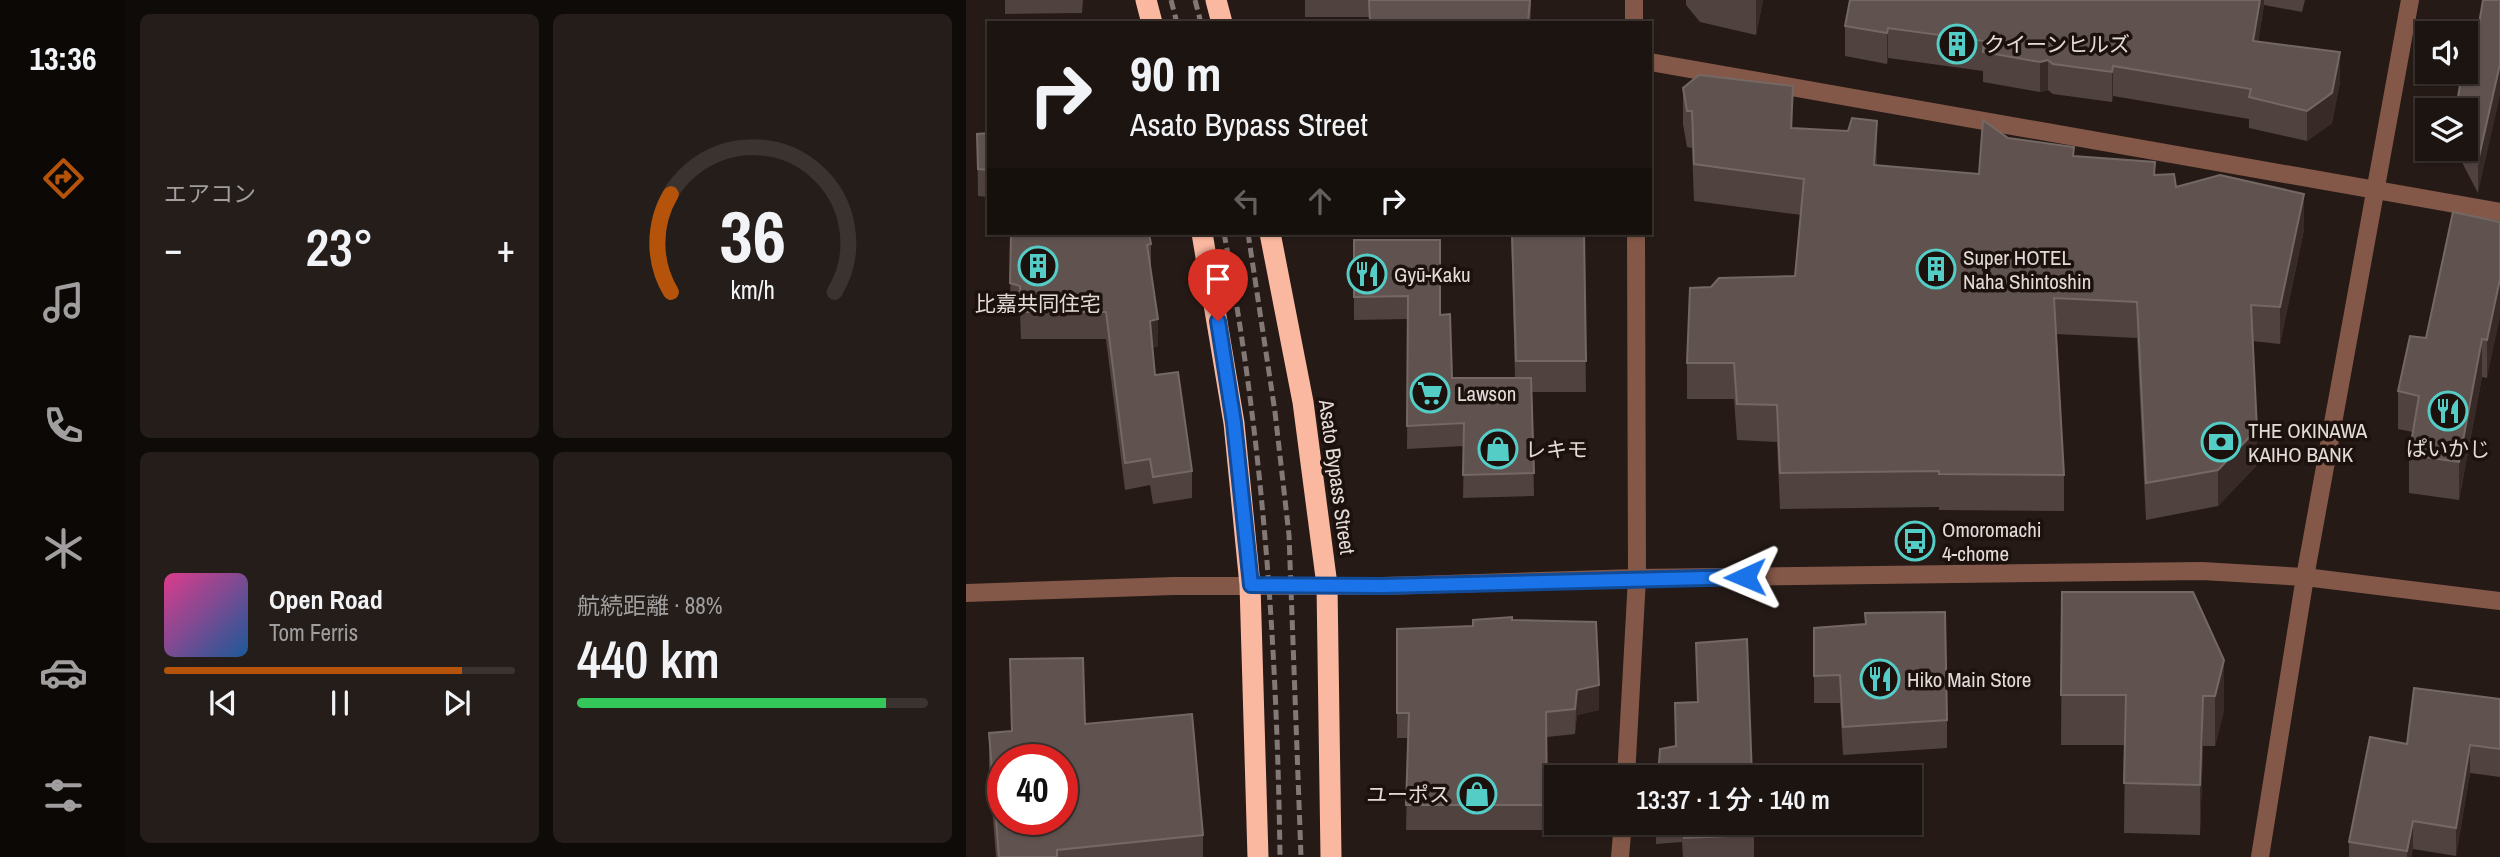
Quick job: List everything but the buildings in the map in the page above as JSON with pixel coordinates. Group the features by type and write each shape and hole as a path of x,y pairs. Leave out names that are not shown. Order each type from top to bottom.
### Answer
{"highway":[{"path":"1146,0 1151,21"},
{"path":"1216,0 1221,21"},
{"path":"1202,235 1234,423 1251,585 1258,857"},
{"name":"Asato Bypass Street","path":"1270,235 1303,402 1327,585 1331,857"}],"street":[{"path":"1634,0 1634,21"},
{"path":"2260,857 2305,577 2410,0"},
{"path":"1652,62 2500,212"},
{"path":"1627,765 1637,578 1636,235"},
{"path":"966,593 1637,578 2202,571 2305,577 2500,601"},
{"path":"1620,857 1622,835"}],"railway":[{"path":"1171,0 1176,21"},
{"path":"1195,0 1200,21"},
{"path":"1224,235 1249,388 1266,544 1280,857"},
{"path":"1248,235 1275,412 1289,535 1301,857"}],"place":[{"name":"クイーンヒルズ","path":"1957,44"},
{"name":"比嘉共同住宅","path":"1038,266"},
{"name":"Super HOTEL Naha Shintoshin","path":"1936,269"},
{"name":"Gyū-Kaku","path":"1367,274"},
{"name":"Lawson","path":"1430,393"},
{"name":"ぱいかじ","path":"2448,411"},
{"name":"THE OKINAWA KAIHO BANK","path":"2221,442"},
{"name":"レキモ","path":"1498,449"},
{"name":"Omoromachi 4-chome","path":"1915,541"},
{"name":"Hiko Main Store","path":"1880,679"},
{"name":"ユーポス","path":"1477,794"}],"route":[{"path":"1218,321 1234,423 1251,585 1383,586 1745,577"}]}
